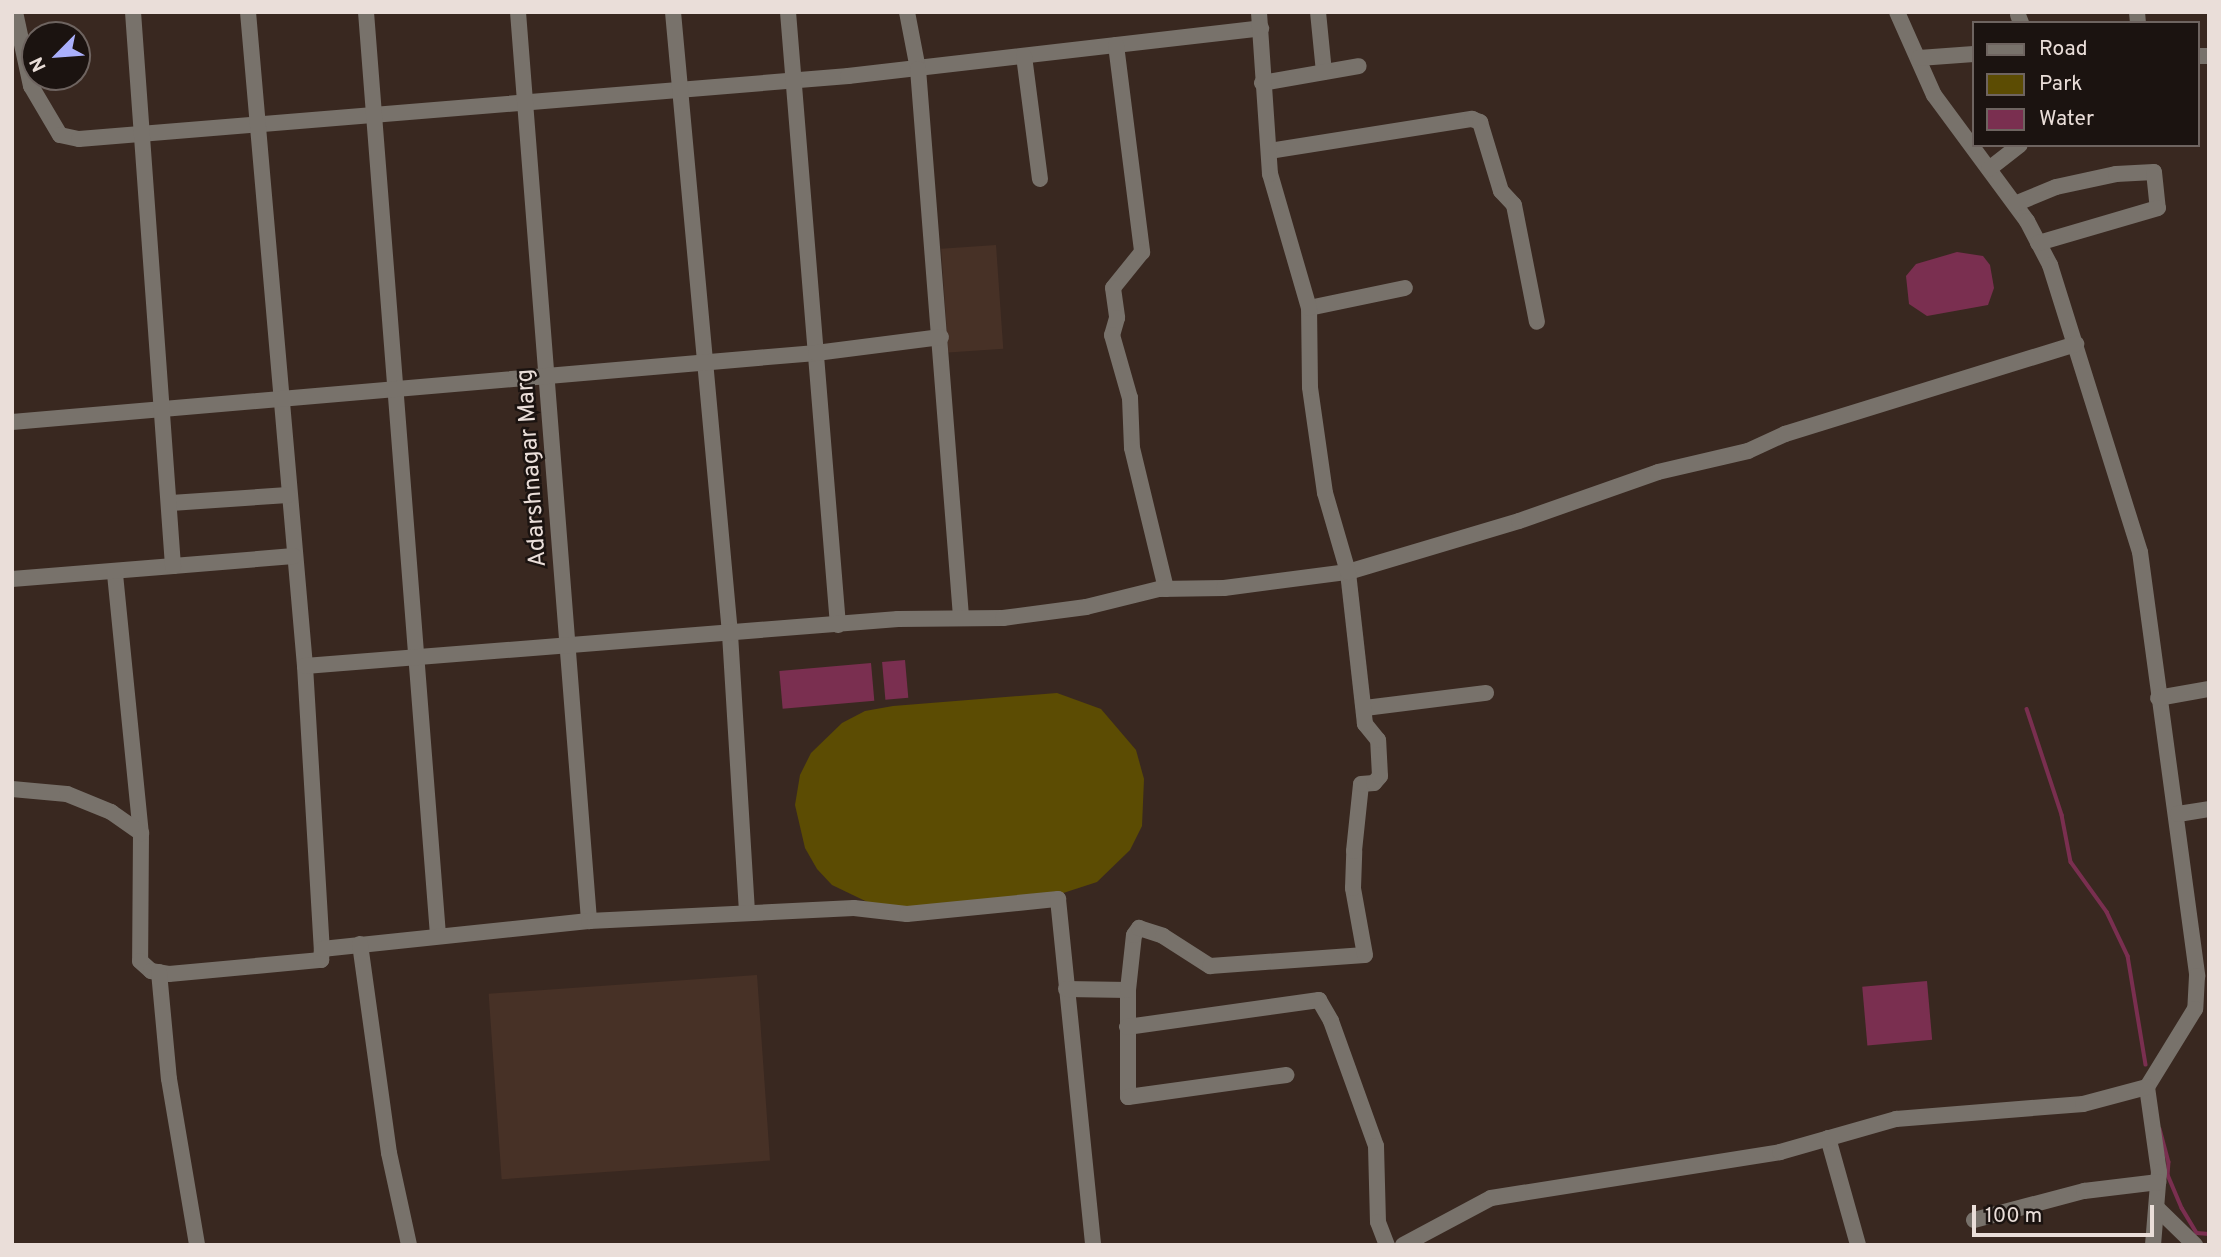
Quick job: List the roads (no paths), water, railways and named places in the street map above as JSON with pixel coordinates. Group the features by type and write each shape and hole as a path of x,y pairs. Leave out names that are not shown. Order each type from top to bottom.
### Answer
{"street":[{"path":"15,12 20,73 32,86 60,135 79,139 528,104 918,69 1116,46 1260,20 1262,83 1273,185 1308,308 1310,387 1325,492 1348,572 1365,724 1378,740 1380,776 1374,783 1361,784 1354,851 1353,888 1365,955 1210,966 1163,936 1139,928 1128,990 1128,1097 1286,1075"},
{"path":"132,12 171,503 173,566"},
{"path":"115,574 141,833 140,961 159,972 321,960 306,666 288,495 248,12"},
{"path":"366,12 419,659 438,936"},
{"name":"Adarshnagar Marg","path":"518,12 528,104 589,921"},
{"path":"673,12 703,363 730,634 747,912"},
{"path":"788,12 838,625"},
{"path":"907,12 918,69 961,616"},
{"path":"1318,12 1324,72"},
{"path":"1897,12 1934,95 1972,146"},
{"path":"1116,46 1142,252 1113,288 1117,318 1112,335 1130,398 1132,448 1167,589"},
{"path":"1919,58 1972,54"},
{"path":"1024,56 1040,179"},
{"path":"1262,83 1359,66"},
{"path":"1269,151 1472,120 1480,122 1501,191 1514,205 1537,322"},
{"path":"1973,147 2015,204 2038,243 2076,344 2140,552 2158,698 2202,950 2194,1009 2147,1087 2158,1182 2158,1209 2153,1245"},
{"path":"1989,169 2017,147"},
{"path":"2015,204 2056,187 2116,174 2154,172 2158,208 2038,243"},
{"path":"1308,308 1405,288"},
{"path":"12,422 280,396 816,353 941,337"},
{"path":"306,666 570,648 961,616 1003,618 1167,589 1224,588 1348,572 1507,525 1658,472 1780,437 2076,344"},
{"path":"171,503 288,495"},
{"path":"12,579 115,574 173,566 294,556"},
{"path":"2158,698 2209,689"},
{"path":"1365,708 1486,693"},
{"path":"12,789 67,794 111,812 141,833"},
{"path":"2178,814 2209,809"},
{"path":"322,948 589,921 854,908 907,914 1058,899 1093,1245"},
{"path":"360,944 388,1153 408,1245"},
{"path":"159,972 169,1079 197,1245"},
{"path":"1066,989 1128,990"},
{"path":"1126,1027 1319,1000 1331,1021 1377,1146 1378,1222 1387,1245"},
{"path":"1403,1245 1491,1198 1718,1164 1896,1119 2083,1104 2147,1087"},
{"path":"1828,1138 1858,1245"},
{"path":"1974,1220 2084,1191 2158,1182"},
{"path":"2158,1209 2194,1245"}],"water":[{"path":"1957,252 1983,256 1990,265 1994,288 1988,305 1927,316 1909,304 1906,276 1916,264"},
{"path":"905,660 908,698 885,700 882,662"},
{"path":"871,663 874,701 783,709 779,671"},
{"path":"1927,981 1932,1040 1867,1045 1862,987"}],"waterway":[{"path":"2027,709 2062,815 2071,862 2107,912 2128,956 2146,1065"},
{"path":"2160,1129 2169,1162 2168,1175 2182,1208 2197,1233 2209,1234"}]}
